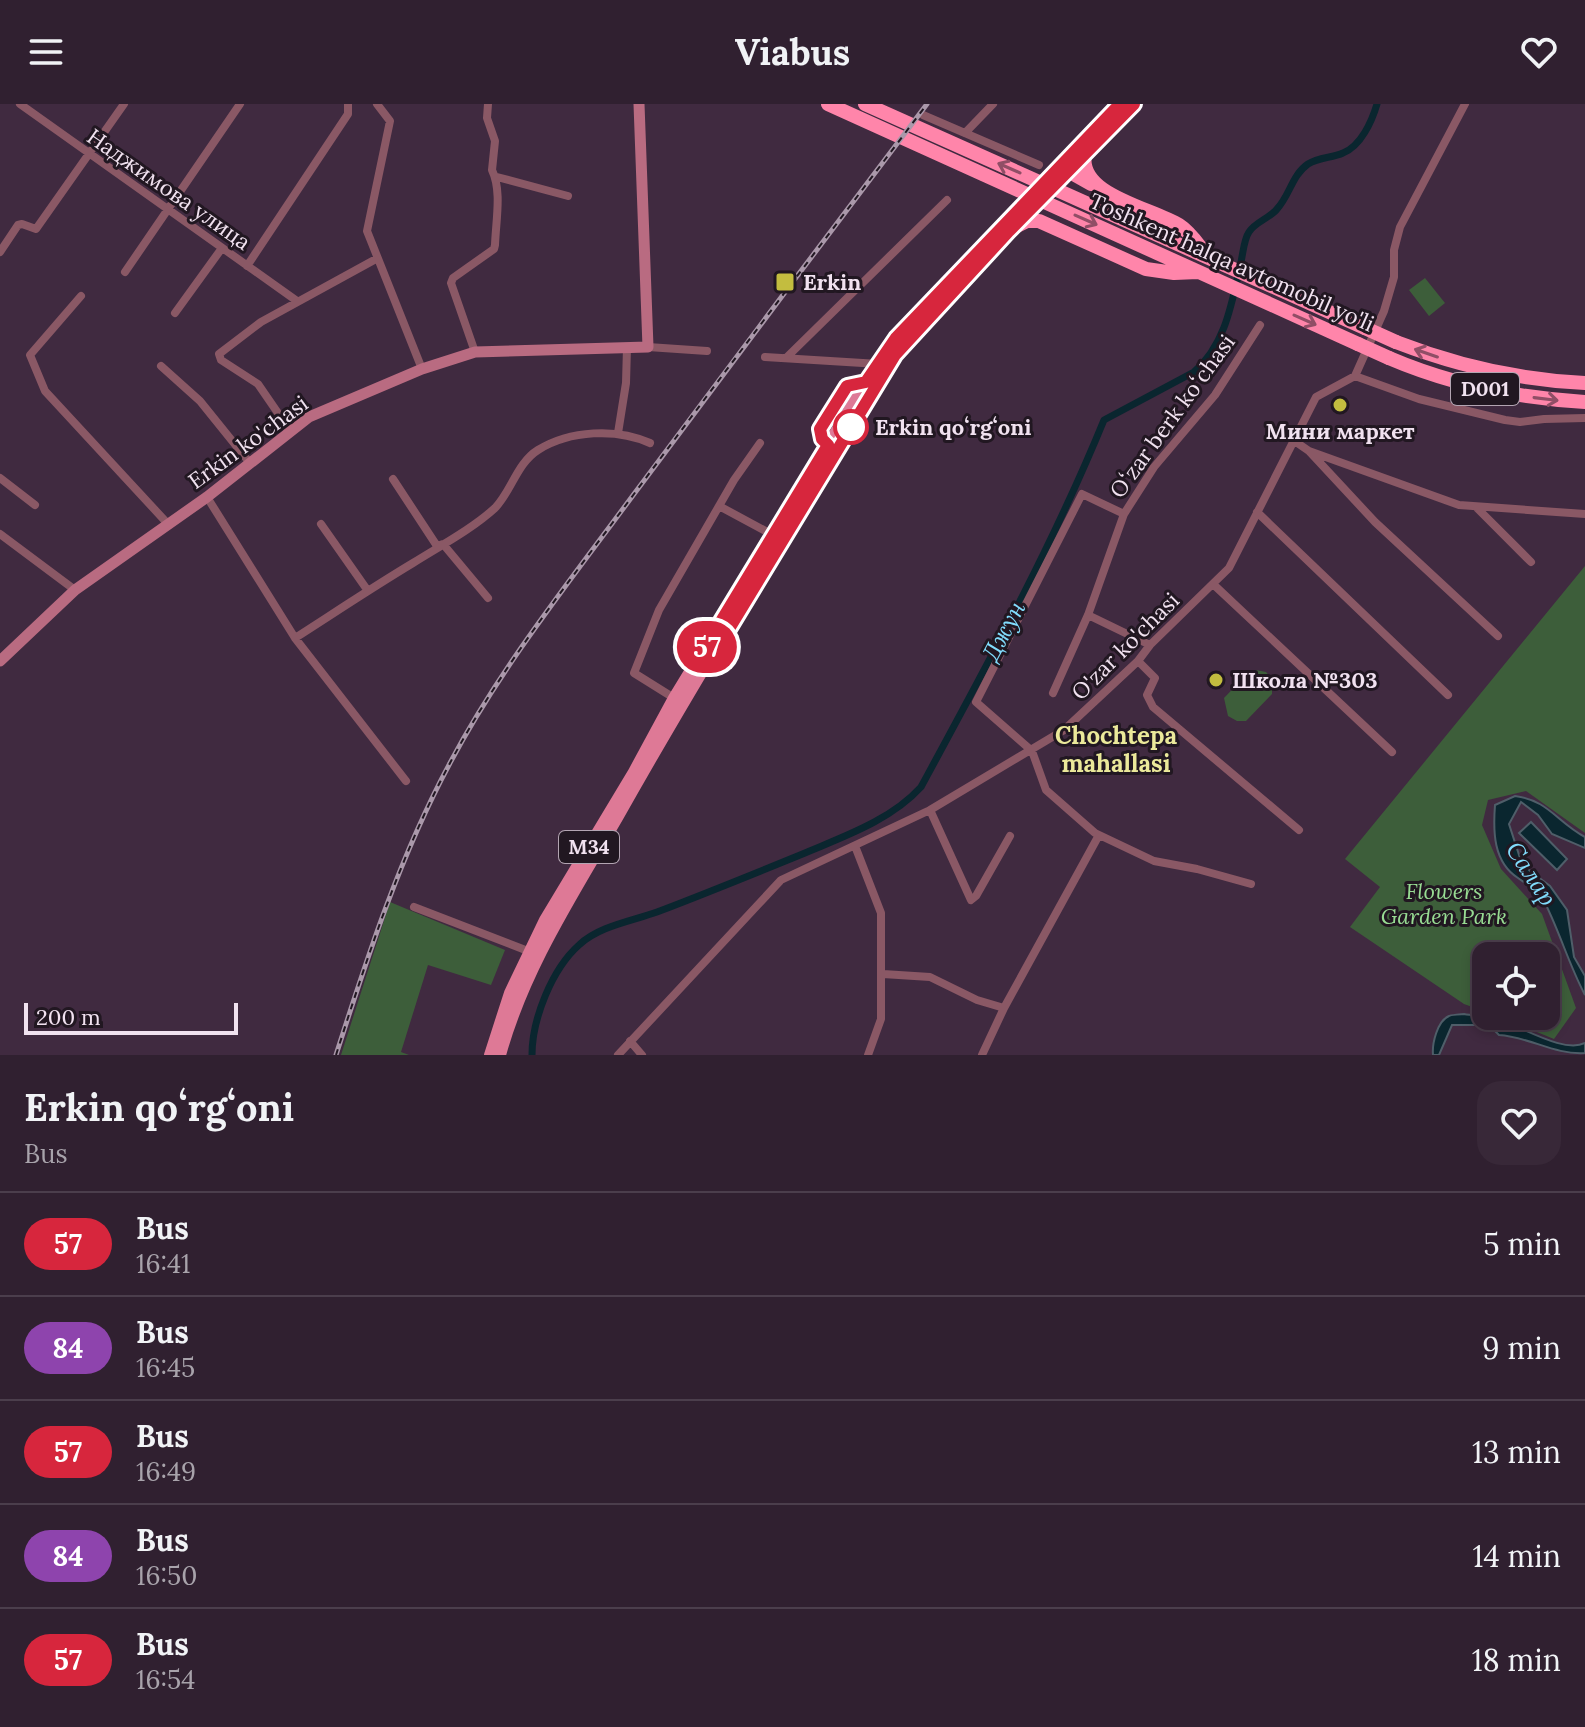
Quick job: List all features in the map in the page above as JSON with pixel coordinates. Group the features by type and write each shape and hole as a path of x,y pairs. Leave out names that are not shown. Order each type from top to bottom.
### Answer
{"highway":[{"name":"Toshkent halqa avtomobil yo'li","path":"828,104 1389,358 1430,374 1487,390 1585,402"},
{"name":"Toshkent halqa avtomobil yo'li","path":"865,104 1431,356 1499,374 1585,383"},
{"path":"1085,154 1085,169 1095,186"},
{"path":"1062,170 1179,225 1208,256"},
{"path":"1011,229 1035,220 1146,269 1174,273 1201,272"}],"main road":[{"path":"639,104 648,347"},
{"path":"1062,170 1120,104"},
{"path":"1062,170 1085,154 1134,104"},
{"name":"M34","path":"490,1055 506,1003 528,951 674,698 711,649 896,338 1062,170"},
{"name":"M34","path":"500,1055 520,996 545,939 773,535 882,366 1011,229 1025,208"},
{"name":"Erkin ko'chasi","path":"0,661 75,590 207,497 309,417 422,369 475,352 648,347"}],"street":[{"name":"Наджимова улица","path":"20,104 297,301"},
{"path":"0,252 18,225 36,229 124,104"},
{"path":"125,272 240,104"},
{"path":"247,266 348,114 347,104"},
{"path":"377,104 390,121 367,231 422,369"},
{"path":"475,352 451,280 494,249 497,177 492,170 495,141 487,118 488,104"},
{"path":"965,133 993,104"},
{"path":"1465,104 1400,227 1394,250 1394,277 1384,311 1355,376 1419,399 1505,420 1585,418"},
{"path":"923,115 1039,165"},
{"path":"497,177 568,196"},
{"path":"786,358 947,200"},
{"path":"175,313 222,248"},
{"path":"291,432 258,384 221,360 221,351 261,322 376,259"},
{"path":"81,296 30,355 45,391 168,524"},
{"name":"Oʻzar berk koʻchasi","path":"1032,751 976,702 1082,494 1124,514 1154,467 1215,395 1260,325"},
{"path":"618,433 626,383 627,347"},
{"name":"Erkin ko'chasi","path":"648,347 707,351"},
{"path":"765,357 882,366"},
{"path":"161,366 200,401 250,463"},
{"name":"O'zar ko'chasi","path":"618,1055 781,880 930,810 1032,751 1082,715 1229,568 1316,397 1355,376"},
{"path":"295,638 496,507 511,481 538,450 590,434 618,433 650,443"},
{"path":"1293,440 1309,451 1375,522 1498,636"},
{"path":"674,698 634,673 659,610 719,506 760,443"},
{"path":"1309,451 1441,501 1477,508 1585,514"},
{"path":"0,479 35,505"},
{"path":"393,479 437,546 443,544"},
{"path":"207,497 295,638 406,781"},
{"path":"719,506 773,535"},
{"path":"1477,508 1531,562"},
{"path":"1257,512 1448,695"},
{"path":"1053,693 1088,615 1124,514"},
{"path":"321,524 368,591"},
{"path":"0,534 75,590"},
{"path":"443,544 488,598"},
{"path":"1213,584 1392,752"},
{"path":"1088,615 1150,645"},
{"path":"1138,661 1155,678 1147,695 1153,707 1299,830"},
{"path":"1032,751 1046,790 1099,835 1154,861 1251,884"},
{"path":"930,810 971,900 1010,836"},
{"path":"982,1055 1004,1008 1099,835"},
{"path":"855,846 881,913 881,1019 868,1055"},
{"path":"414,907 528,951"},
{"path":"883,974 930,977 977,1000 1004,1008"},
{"path":"630,1041 642,1055"}],"green space":[{"path":"1425,278 1445,303 1429,316 1409,290"},
{"name":"Flowers Garden Park","path":"1585,566 1585,833 1526,791 1488,800 1482,825 1501,869 1542,914 1552,942 1472,942 1472,1007 1464,1004 1350,927 1380,887 1345,859"},
{"path":"1250,671 1266,672 1272,679 1272,694 1246,721 1237,721 1228,716 1224,698"},
{"path":"390,902 505,950 491,985 428,965 401,1052 409,1055 341,1055"},
{"name":"Flowers Garden Park","path":"1560,964 1576,1008 1554,1039 1532,1030 1560,1030"}],"water":[{"name":"Салар","path":"1515,796 1536,802 1585,837 1585,848 1552,834 1538,815 1521,802 1509,824 1521,861 1550,886 1567,910 1574,957 1585,976 1585,995 1542,897 1510,871 1499,855 1494,825 1495,805"},
{"path":"1531,822 1567,859 1557,870 1519,833"},
{"path":"1472,1015 1472,1025 1452,1025 1439,1055 1433,1055 1438,1028 1450,1016"},
{"path":"1494,1030 1525,1030 1565,1045 1585,1043 1585,1053 1563,1051 1499,1035"}],"waterway":[{"name":"Джун","path":"532,1055 540,1011 552,981 569,955 587,938 851,833 896,809 921,787 1040,560 1104,420 1194,372 1205,361 1226,322 1249,232 1277,209 1298,174 1308,164 1343,153 1355,145 1369,125 1377,104"}],"railway":[{"path":"336,1055 400,870 432,798 491,693 561,592 927,104"}],"bus line":[{"name":"57","path":"1120,104 896,338 866,382 847,386 820,429 822,439 828,445 706,646 715,652 895,355 1009,231 1134,104"}],"place":[{"name":"Erkin","path":"785,282"},
{"name":"Мини маркет","path":"1340,405"},
{"name":"Erkin qoʻrgʻoni","path":"851,427"},
{"name":"Школа №303","path":"1216,680"}],"district":[{"name":"Chochtepa mahallasi","path":"1116,750"}]}
